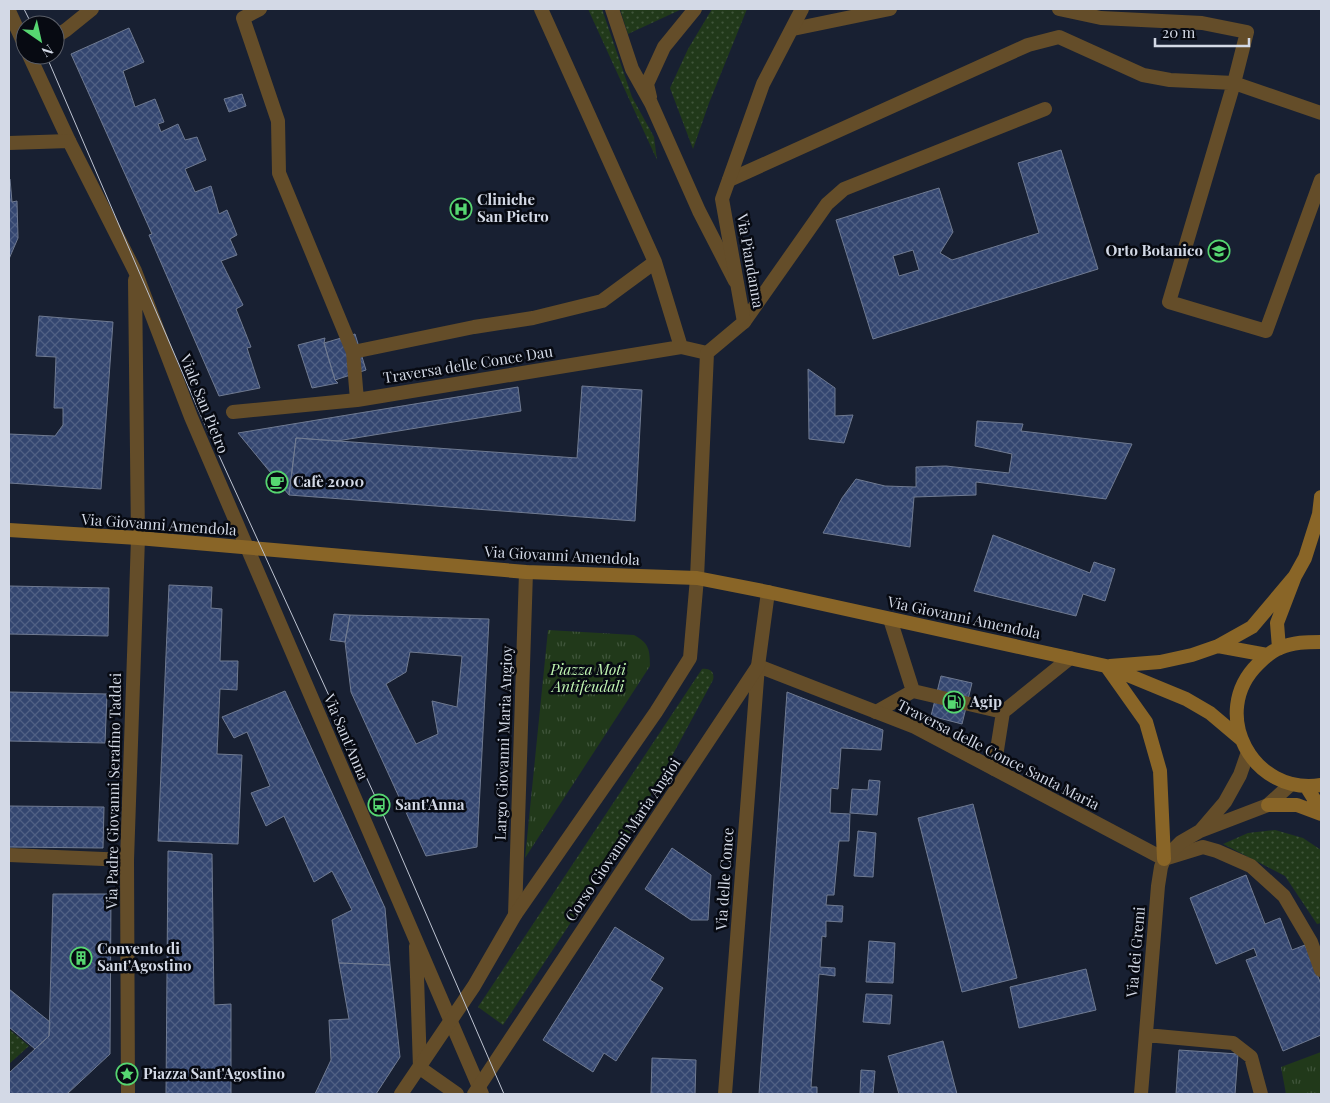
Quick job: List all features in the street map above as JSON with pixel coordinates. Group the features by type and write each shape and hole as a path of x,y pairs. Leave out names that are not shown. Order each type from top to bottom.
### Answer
{"main road":[{"path":"1273,652 1277,623 1295,576 1305,558 1319,514 1321,497"},
{"name":"Via Giovanni Amendola","path":"9,530 138,538 526,572 697,578 1106,666 1186,699 1210,713 1245,746 1256,763 1266,772 1291,784 1306,786 1321,784"},
{"path":"1218,646 1252,627 1295,576"},
{"path":"1245,746 1237,716 1240,693 1250,672 1273,652 1300,642 1321,642"},
{"name":"Via Giovanni Amendola","path":"1106,666 1160,662 1192,655 1218,646 1273,652"},
{"path":"1106,666 1146,722 1160,771 1164,859"},
{"path":"1306,786 1321,810"},
{"path":"1268,805 1297,805 1321,814"}],"street":[{"path":"65,31 92,9"},
{"path":"260,9 243,18 278,121 279,173 353,352 357,400"},
{"path":"540,9 655,262 681,347"},
{"path":"612,9 632,69 651,103 699,211 737,286"},
{"path":"651,103 648,84 661,54 674,34 695,9"},
{"name":"Via Piandanna","path":"707,353 744,322 722,199 762,84 802,9"},
{"path":"793,29 890,9"},
{"path":"1059,9 1101,18 1202,23 1247,32 1234,83 1169,302 1266,332 1321,180"},
{"path":"9,11 15,24"},
{"path":"730,180 1028,45 1060,37 1143,75 1170,80 1234,83 1321,113"},
{"name":"Viale San Pietro","path":"34,65 69,141 135,271 191,417 246,548"},
{"path":"744,322 827,204 844,189 1046,109"},
{"path":"9,143 69,141"},
{"path":"353,352 474,327 533,318 602,301 655,262"},
{"name":"Viale San Pietro","path":"135,271 138,538"},
{"name":"Traversa delle Conce Dau","path":"233,412 357,400 681,347 707,353"},
{"path":"401,1094 474,986 515,915 656,712 690,658 697,578 707,353"},
{"name":"Via Padre Giovanni Serafino Taddei","path":"128,1094 127,860 138,538"},
{"name":"Via Sant'Anna","path":"246,548 416,938 478,1092"},
{"name":"Largo Giovanni Maria Angioy","path":"515,915 526,572"},
{"name":"Corso Giovanni Maria Angioi","path":"478,1092 758,666 768,592"},
{"path":"890,619 913,691"},
{"path":"994,769 1003,712 1070,658"},
{"name":"Traversa delle Conce Santa Maria","path":"758,666 915,727 1164,859"},
{"name":"Via delle Conce","path":"724,1094 758,666"},
{"path":"876,712 913,691 1003,712"},
{"path":"1200,831 1225,802 1240,775 1245,746"},
{"path":"1164,859 1181,842 1200,831 1268,805 1291,784"},
{"path":"1164,859 1203,847 1218,851 1250,866 1284,896 1311,942 1321,970"},
{"path":"9,855 127,860"},
{"name":"Via dei Gremi","path":"1141,1094 1158,886 1164,859"},
{"name":"Via Sant'Anna","path":"416,938 420,1068"},
{"path":"1146,1034 1232,1043 1251,1057 1261,1094"},
{"path":"420,1068 457,1094"}],"green space":[{"path":"588,9 602,9 632,97 654,137 657,160"},
{"path":"620,9 682,9 628,34"},
{"path":"712,9 747,9 709,103 693,149 670,88 688,49"},
{"name":"Piazza Moti Antifeudali","path":"548,630 634,635 646,644 650,656 650,666 525,858"},
{"path":"702,669 711,671 713,680 632,830 503,1025 478,1007"},
{"path":"1275,830 1303,838 1321,850 1321,923 1317,924 1285,876 1223,844 1248,833"},
{"path":"9,1029 29,1046 9,1064"},
{"path":"1321,1052 1321,1094 1286,1094 1281,1067"}],"building":[{"path":"129,28 144,62 123,71 135,107 155,99 164,122 158,124 161,132 178,124 185,140 197,137 206,160 185,169 195,192 211,186 219,214 227,210 237,235 230,239 237,255 221,261 243,305 236,309 251,347 247,348 260,388 219,396 149,235 152,234 71,54"},
{"path":"242,94 246,106 229,112 224,99"},
{"path":"1061,150 1098,269 873,339 836,220 939,188 953,232 940,253 952,260 1039,233 1018,163","holes":["913,250 919,270 899,276 893,256"]},
{"path":"9,179 12,202 17,201 18,238 9,259"},
{"path":"39,316 113,322 101,489 9,483 9,434 55,436 63,425 63,408 54,408 56,357 36,356"},
{"path":"355,334 366,370 335,380 324,343"},
{"path":"325,338 324,343 335,380 338,383 312,388 298,345"},
{"path":"808,369 835,388 835,416 853,415 844,443 809,439"},
{"path":"582,386 642,390 635,521 289,495 296,438 577,458"},
{"path":"518,387 521,411 337,441 296,438 289,495 238,433"},
{"path":"977,421 1023,424 1021,431 1132,444 1106,499 976,482 976,495 914,497 910,547 823,533 842,498 856,479 885,486 916,487 916,467 946,466 1009,473 1012,454 975,446"},
{"path":"993,535 1090,573 1094,562 1115,569 1105,601 1083,594 1076,616 974,591"},
{"path":"169,585 212,587 211,608 222,609 220,661 238,661 237,690 220,689 217,754 242,755 238,844 158,841"},
{"path":"9,586 109,588 108,636 9,634"},
{"path":"334,614 350,615 345,642 330,640"},
{"path":"350,615 489,619 477,847 426,856 351,692 345,642","holes":["410,652 462,656 457,707 432,701 438,734 416,744 386,684 406,672"]},
{"path":"941,676 972,683 962,724 931,716"},
{"path":"285,691 385,908 390,965 339,963 332,920 352,910 332,871 314,882 284,816 266,826 251,793 270,786 247,732 234,738 222,717"},
{"path":"9,692 107,694 105,743 9,741"},
{"path":"787,692 883,730 881,750 841,748 838,789 831,788 830,813 850,814 849,841 839,841 834,895 827,895 826,905 843,906 842,922 826,921 826,937 822,936 820,967 835,968 835,976 819,974 811,1087 817,1087 817,1094 759,1094"},
{"path":"869,780 880,781 877,815 850,813 852,789 868,790"},
{"path":"973,804 1017,978 962,992 918,818"},
{"path":"9,806 104,807 103,848 9,847"},
{"path":"858,831 876,833 873,877 854,876"},
{"path":"672,848 711,875 708,920 691,920 645,889"},
{"path":"168,851 212,854 214,1005 231,1004 231,1094 166,1094"},
{"path":"1246,875 1265,924 1280,918 1292,950 1305,945 1321,984 1321,1035 1283,1051 1246,960 1257,956 1254,948 1216,964 1190,898"},
{"name":"Convento di Sant'Agostino","path":"53,894 111,894 110,1054 67,1094 9,1094 9,1073 49,1036"},
{"path":"615,927 664,958 650,980 663,988 616,1061 604,1053 593,1072 543,1040"},
{"path":"869,941 895,943 893,983 866,982"},
{"path":"339,963 390,965 400,1057 376,1094 315,1094 331,1060 329,1020 349,1019"},
{"path":"1086,969 1096,1010 1019,1028 1010,987"},
{"path":"9,989 50,1022 49,1036 35,1049 9,1027"},
{"path":"866,994 892,995 890,1024 863,1022"},
{"path":"943,1041 957,1094 899,1094 888,1056"},
{"path":"1179,1050 1238,1054 1235,1094 1176,1094"},
{"path":"652,1058 696,1060 695,1094 651,1094"},
{"path":"861,1070 875,1071 873,1094 860,1094"}],"tram line":[{"path":"24,9 27,15"},
{"path":"50,65 201,416 379,805 504,1094"}],"place":[{"name":"Cliniche San Pietro","path":"461,209"},
{"name":"Orto Botanico","path":"1219,251"},
{"name":"Cafè 2000","path":"277,482"},
{"name":"Agip","path":"954,702"},
{"name":"Sant'Anna","path":"379,805"},
{"name":"Convento di Sant'Agostino","path":"81,958"},
{"name":"Piazza Sant'Agostino","path":"127,1074"}]}
